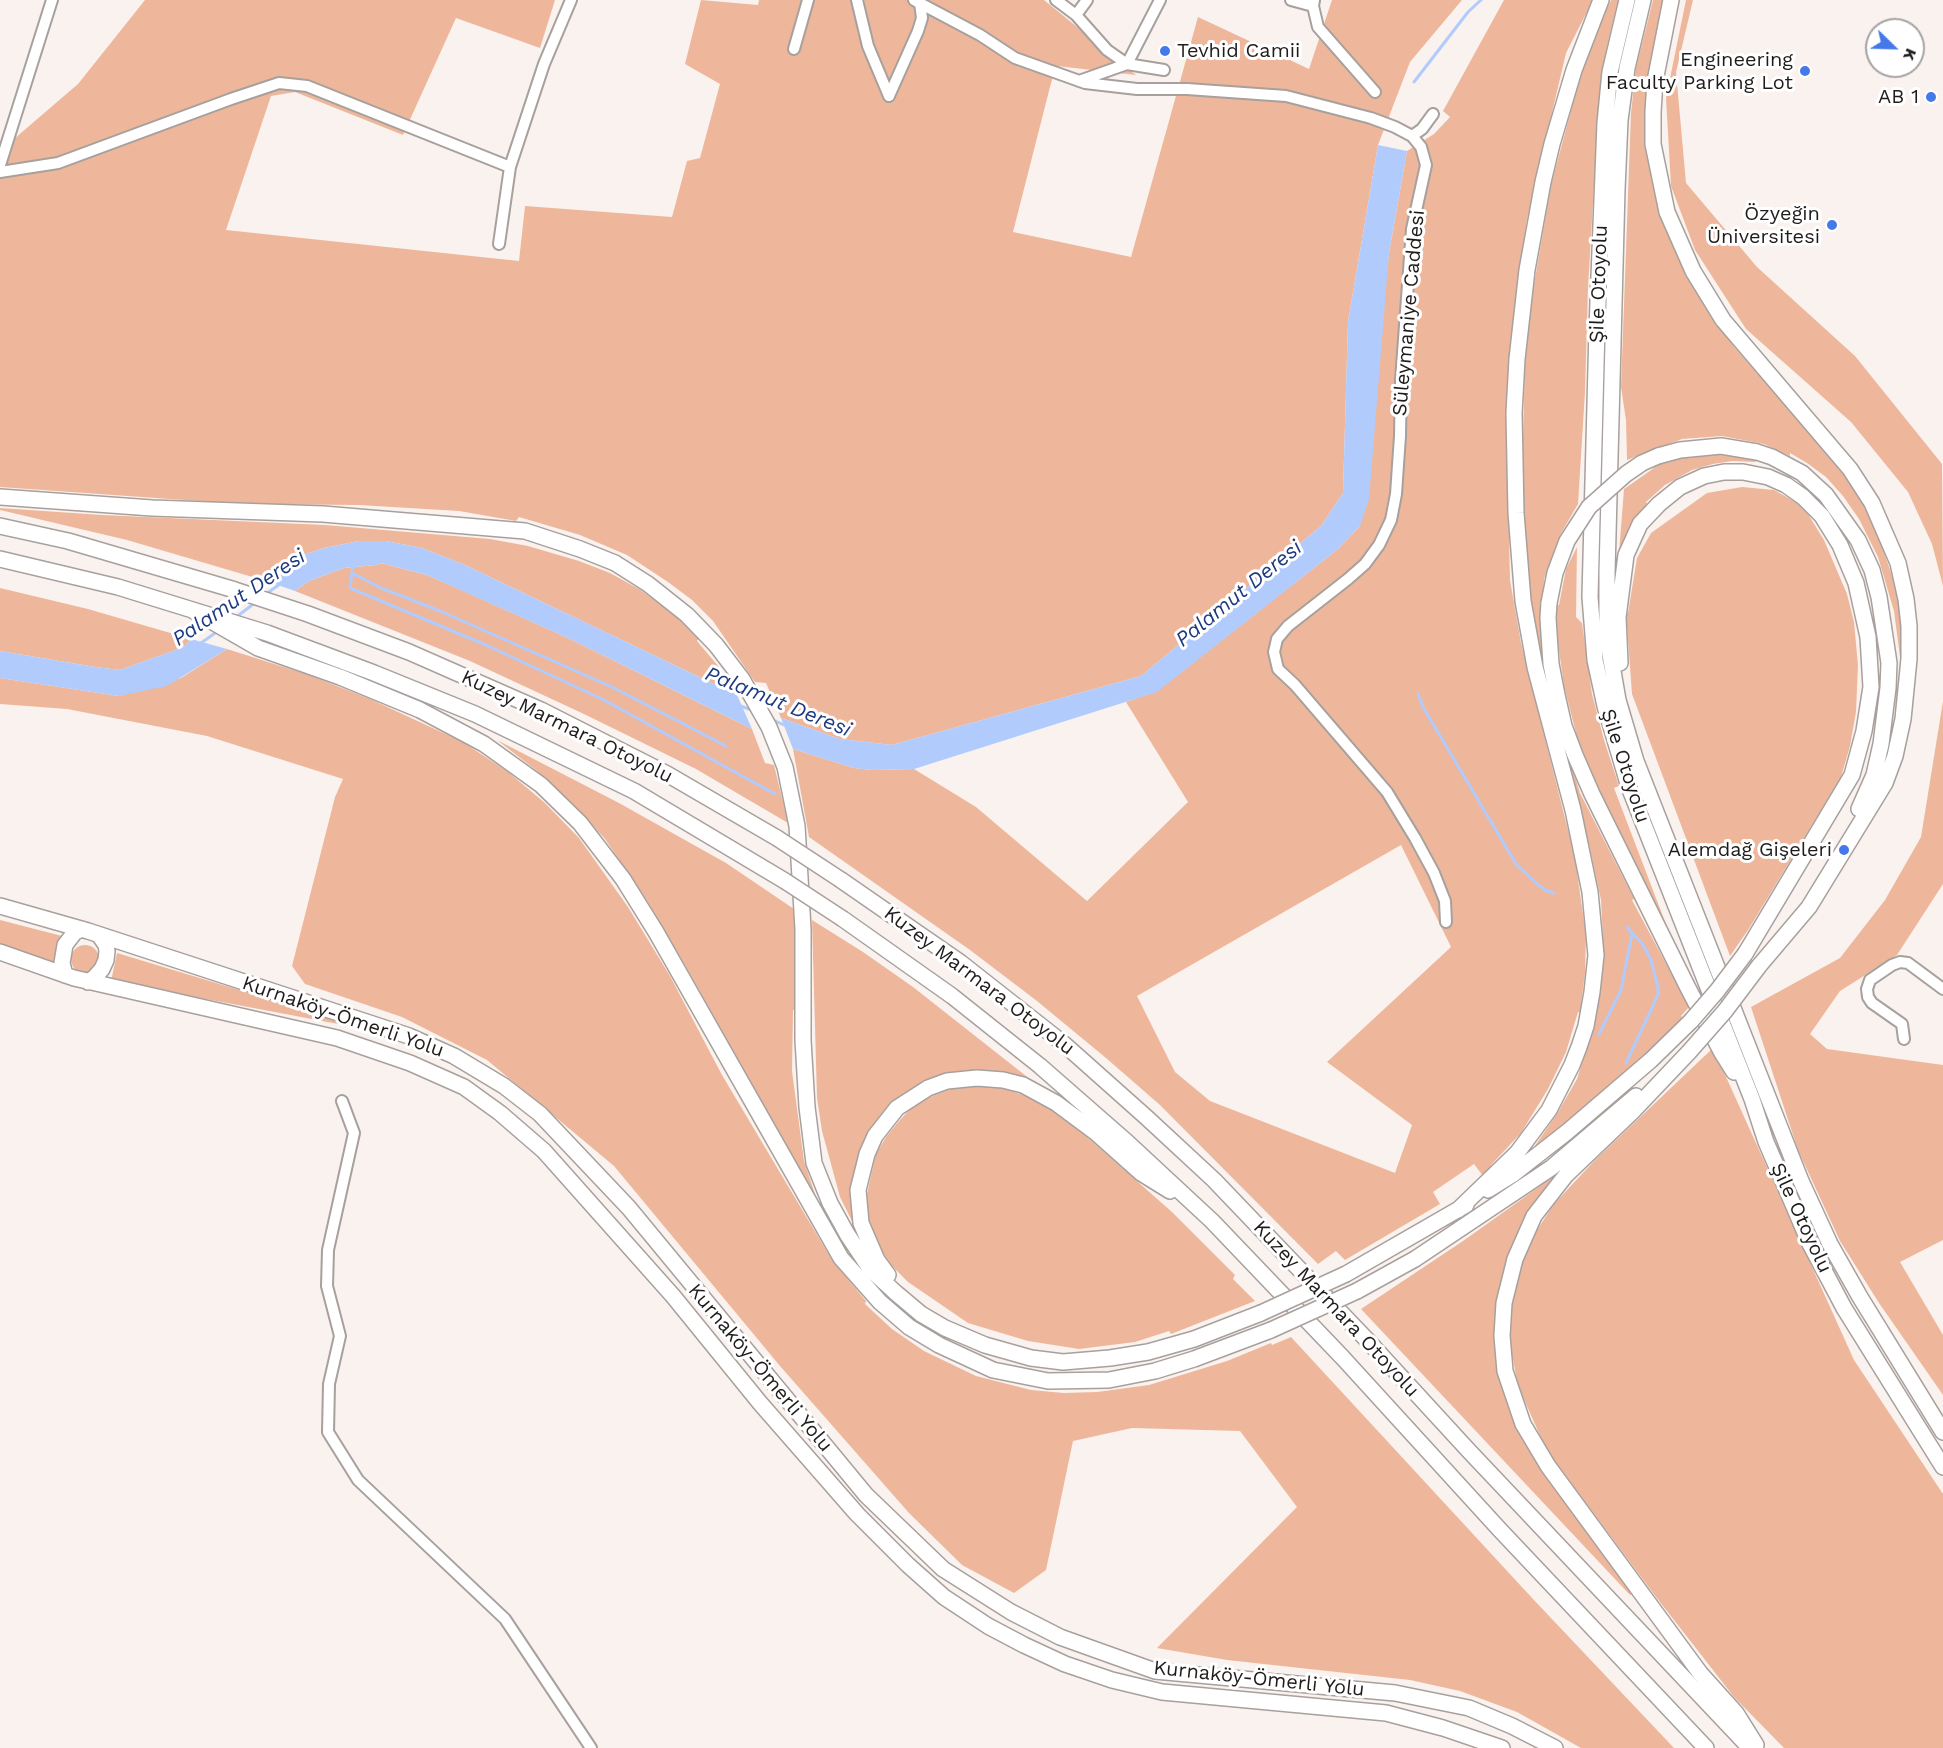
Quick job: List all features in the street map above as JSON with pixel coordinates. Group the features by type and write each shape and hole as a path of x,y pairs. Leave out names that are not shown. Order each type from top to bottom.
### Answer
{"highway":[{"path":"1458,1210 1516,1153 1549,1110 1579,1047 1586,1026 1592,992 1596,955 1590,892 1573,810 1535,667 1522,601 1516,513 1514,413 1517,359 1527,270 1543,182 1574,70 1600,0"},
{"name":"Şile Otoyolu","path":"1627,0 1610,72 1605,123 1593,460 1591,626 1595,660 1605,706 1629,787 1752,1099 1769,1149 1809,1242 1844,1308 1943,1467"},
{"name":"Şile Otoyolu","path":"1643,0 1627,68 1620,120 1607,572 1608,637 1618,700 1636,761 1801,1181 1830,1244 1860,1298 1943,1432"},
{"path":"1671,0 1654,81 1653,112 1653,144 1667,212 1693,271 1723,320 1850,469 1872,503 1898,563 1906,599 1909,659 1903,719 1895,756 1885,783 1809,907 1689,1052 1632,1113 1566,1175 1534,1216 1515,1259 1504,1303 1502,1336 1505,1371 1523,1424 1548,1466 1700,1673 1736,1713 1758,1748"},
{"path":"1752,1099 1712,1034 1592,794 1564,726 1551,654 1549,603 1555,573 1567,541 1589,507 1626,474 1642,463 1680,450 1721,446 1756,452 1802,473 1826,495 1858,540 1872,570 1879,597 1889,663 1881,744 1874,775 1860,808 1759,966"},
{"path":"0,497 140,507 323,514 525,531 615,563 648,584 687,615 716,645 742,678 769,727 785,767 797,826 803,930 803,1040 807,1107 814,1163 830,1203 871,1270 921,1314 945,1328 985,1345 1031,1358 1062,1362 1148,1352 1194,1339 1261,1313 1346,1274 1458,1210 1512,1175 1567,1132 1651,1060 1717,991 1745,954 1851,775 1864,731 1870,687 1868,638 1856,583 1840,545 1822,516 1803,497 1786,485 1768,477 1743,472 1724,472 1704,476 1680,487 1640,524 1626,555 1618,617 1621,669 1636,761"},
{"name":"Kuzey Marmara Otoyolu","path":"0,526 68,542 235,590 308,614 409,652 541,710 667,774 777,838 960,963 1055,1037 1214,1180 1360,1332 1469,1451 1750,1748"},
{"name":"Kuzey Marmara Otoyolu","path":"0,559 118,587 267,633 475,714 634,792 785,881 843,920 952,996 1040,1066 1212,1221 1343,1358 1508,1538 1706,1748"},
{"path":"192,610 258,648 420,710 484,744 541,785 580,823 623,879 656,932 841,1258 880,1302 909,1327 939,1345 993,1370 1048,1381 1109,1380 1155,1371 1194,1359 1271,1330 1357,1290 1414,1259 1551,1168 1689,1052"},
{"name":"Kurnaköy-Ömerli Yolu","path":"0,906 82,929 409,1036 454,1056 504,1086 540,1114 629,1208 866,1495 944,1569 1011,1612 1060,1637 1155,1671 1395,1693 1469,1708 1512,1726 1554,1748"},
{"path":"65,975 62,963 65,945 75,932 82,929"},
{"path":"88,982 102,969 106,960 106,945 99,935"},
{"name":"Kurnaköy-Ömerli Yolu","path":"0,952 88,982 337,1038 410,1063 464,1087 500,1113 552,1160 673,1296 760,1402 857,1514 908,1566 944,1597 988,1626 1065,1664 1112,1680 1162,1692 1386,1713 1443,1728 1502,1748"},
{"path":"921,1314 878,1260 861,1223 858,1190 874,1136 885,1121 897,1108 928,1088 948,1081 977,1078 1004,1080 1023,1085 1056,1103 1095,1132 1141,1173 1212,1221"}],"street":[{"path":"0,165 52,0"},
{"path":"499,244 510,168 544,64 570,0"},
{"path":"794,49 808,0"},
{"path":"857,0 868,46 889,96 922,18 917,1"},
{"path":"1056,0 1076,15 1107,50 1127,64 1164,70"},
{"path":"1076,15 1087,0"},
{"path":"1079,81 1127,64 1160,0"},
{"path":"1291,0 1314,3 1318,27 1375,92"},
{"path":"917,1 980,35 1015,58 1079,81 1137,89 1286,96 1371,118 1412,136 1422,129 1433,114"},
{"path":"0,172 58,163 279,83 307,86 510,168"},
{"name":"Süleymaniye Caddesi","path":"1412,136 1421,147 1426,165 1412,229 1401,381 1396,494 1391,520 1379,545 1365,564 1288,626 1277,639 1274,652 1278,669 1295,684 1387,792 1416,838 1434,873 1446,901 1446,922"},
{"path":"1905,1039 1902,1024 1872,1003 1868,997 1867,989 1870,980 1900,962 1908,963 1943,989"},
{"path":"342,1101 354,1133 328,1250 327,1286 340,1336 329,1384 328,1432 358,1480 505,1618 591,1748"}],"shaded area":[{"path":"145,0 555,0 540,48 456,18 403,135 295,92 271,96 226,230 519,261 525,206 672,217 687,161 700,158 720,84 685,64 701,0 758,5 759,0 1044,0 1136,75 1057,66 1013,232 1131,257 1198,17 1309,69 1332,0 1462,0 1410,62 1378,145 1348,322 1343,493 1321,526 1141,676 892,745 840,739 781,718 766,683 755,682 713,621 692,600 627,555 580,535 519,517 516,521 459,511 359,505 241,504 0,487 0,151 78,84"},
{"path":"1504,0 1593,0 1566,53 1527,219 1513,320 1507,455 1510,580 1521,643 1575,858 1586,936 1585,973 1580,1012 1578,1012 1566,1052 1548,1089 1521,1133 1491,1165 1491,1168 1483,1176 1474,1164 1433,1192 1440,1204 1345,1260 1336,1251 1318,1264 1160,1105 1106,1058 970,950 809,837 793,749 854,768 914,769 976,807 1087,901 1188,802 1126,702 1157,691 1338,549 1360,526 1389,253 1407,151 1434,134 1450,117 1443,111","holes":["1401,845 1451,947 1327,1062 1412,1125 1395,1173 1210,1101 1175,1072 1137,996"]},
{"path":"1611,0 1618,0 1607,46 1598,115 1578,504 1560,535 1544,579 1541,659 1580,793 1634,899 1632,900 1689,1007 1681,1016 1683,1018 1614,1083 1530,1153 1557,1114 1577,1079 1590,1038 1602,981 1603,939 1601,900 1541,660 1526,567 1522,474 1525,360 1529,314 1551,185 1579,81 1599,25"},
{"path":"1653,0 1665,0 1647,148 1655,192 1666,230 1687,277 1735,348 1838,465 1871,513 1893,579 1900,610 1901,665 1894,611 1878,557 1859,519 1826,477 1790,453 1790,456 1764,444 1722,436 1682,439 1627,460 1626,420 1621,387 1631,113 1636,68"},
{"path":"1686,0 1693,0 1676,72 1686,183 1757,267 1855,356 1942,464 1943,586 1932,544 1908,492 1851,422 1746,329 1695,250 1671,186 1666,98"},
{"path":"1704,454 1736,456 1756,462 1732,461 1713,464 1692,470 1665,485 1646,502 1648,505 1619,553 1624,489 1655,466 1669,460"},
{"path":"1742,487 1774,490 1803,506 1824,540 1847,594 1854,622 1858,665 1856,712 1841,777 1730,956 1632,694 1626,612 1628,613 1637,558 1651,533 1707,493"},
{"path":"0,508 325,525 490,539 528,546 610,573 639,589 671,612 699,638 697,641 719,667 725,680 732,684 737,695 465,565 422,548 386,541 359,541 324,548 292,559 266,581 127,540 0,510"},
{"path":"1577,547 1576,617 1582,623 1592,694 1619,786 1614,788 1667,927 1598,789 1577,737 1564,686 1556,629 1557,605 1559,605 1566,569"},
{"path":"381,563 427,575 468,593 570,639 752,729 765,763 774,765 788,823 696,769 586,715 470,661 295,591 309,581 344,568"},
{"path":"0,588 88,609 191,639 184,647 120,670 0,651"},
{"path":"227,649 309,675 370,699 463,742 508,772 545,803 579,838 628,907 670,976 722,1075 832,1260 866,1301 865,1304 892,1329 924,1351 976,1376 1031,1390 1064,1393 1097,1392 1149,1385 1227,1361 1291,1337 1674,1748 1581,1748 1517,1712 1460,1691 1410,1680 1227,1660 1157,1648 1297,1507 1240,1431 1132,1428 1073,1441 1046,1570 1014,1593 962,1565 909,1513 780,1366 614,1166 487,1060 402,1017 305,984 292,966 335,797 343,779 207,736 67,709 0,704 0,678 119,696 181,678"},
{"path":"1943,701 1943,884 1897,955 1840,991 1810,1034 1827,1049 1943,1065 1943,1240 1900,1262 1943,1335 1943,1395 1879,1303 1840,1241 1798,1150 1751,1007 1840,958 1885,900 1921,837"},
{"path":"497,740 619,803 726,863 794,909 795,1011 793,1010 792,1071 804,1161 817,1200 685,965 646,899 605,839 574,805 537,771"},
{"path":"0,920 62,936 54,966 0,943"},
{"path":"812,920 913,987 1040,1087 970,1073 880,1120 857,1231 840,1197 822,1131 817,1098"},
{"path":"85,945 95,949 99,959 95,969 85,973 75,969 71,959 75,949"},
{"path":"117,953 375,1031 111,981"},
{"path":"1713,1048 1854,1360 1943,1494 1943,1748 1784,1748 1734,1697 1546,1449 1518,1386 1511,1349 1511,1308 1521,1267 1535,1233 1554,1204 1595,1160"},
{"path":"994,1085 1038,1100 1063,1116 1172,1212 1235,1275 1233,1279 1255,1301 1171,1334 1169,1331 1135,1342 1079,1349 1028,1341 968,1323 908,1282 883,1253 868,1217 867,1194 876,1154 886,1137 912,1107 951,1089"},
{"path":"1564,1169 1508,1261 1499,1368 1512,1415 1536,1458 1634,1593 1630,1595 1361,1309 1463,1241"}],"water":[{"path":"1378,145 1407,151 1389,253 1369,499 1360,526 1338,549 1157,692 914,769 854,768 793,749 781,718 840,739 892,745 1141,676 1321,526 1343,493 1348,322"},
{"path":"359,541 386,541 422,548 465,565 737,695 752,729 570,639 427,575 381,563 344,568 309,581 295,591 266,581 292,559 324,548"},
{"path":"191,639 227,649 167,686 119,696 0,678 0,651 120,670 184,647"}],"waterway":[{"name":"Palamut Deresi","path":"1414,82 1468,12 1481,0"},
{"path":"353,564 352,573 381,588 440,611 612,687 726,746"},
{"path":"352,573 350,588 486,645 604,700 775,794"},
{"name":"Palamut Deresi","path":"266,594 280,584"},
{"name":"Palamut Deresi","path":"235,618 256,602"},
{"name":"Palamut Deresi","path":"201,643 218,631"},
{"path":"1418,694 1423,707 1516,864 1537,884 1554,893"},
{"name":"Palamut Deresi","path":"738,705 754,711"},
{"name":"Palamut Deresi","path":"771,719 784,725"},
{"path":"1626,1063 1658,995 1651,960 1644,946 1627,927"},
{"path":"1599,1034 1621,990 1632,934"}],"place":[{"name":"Tevhid Camii","path":"1165,51"},
{"name":"Engineering Faculty Parking Lot","path":"1805,71"},
{"name":"AB 1","path":"1931,97"},
{"name":"Özyeğin Üniversitesi","path":"1832,225"},
{"name":"Alemdağ Gişeleri","path":"1844,850"}]}
